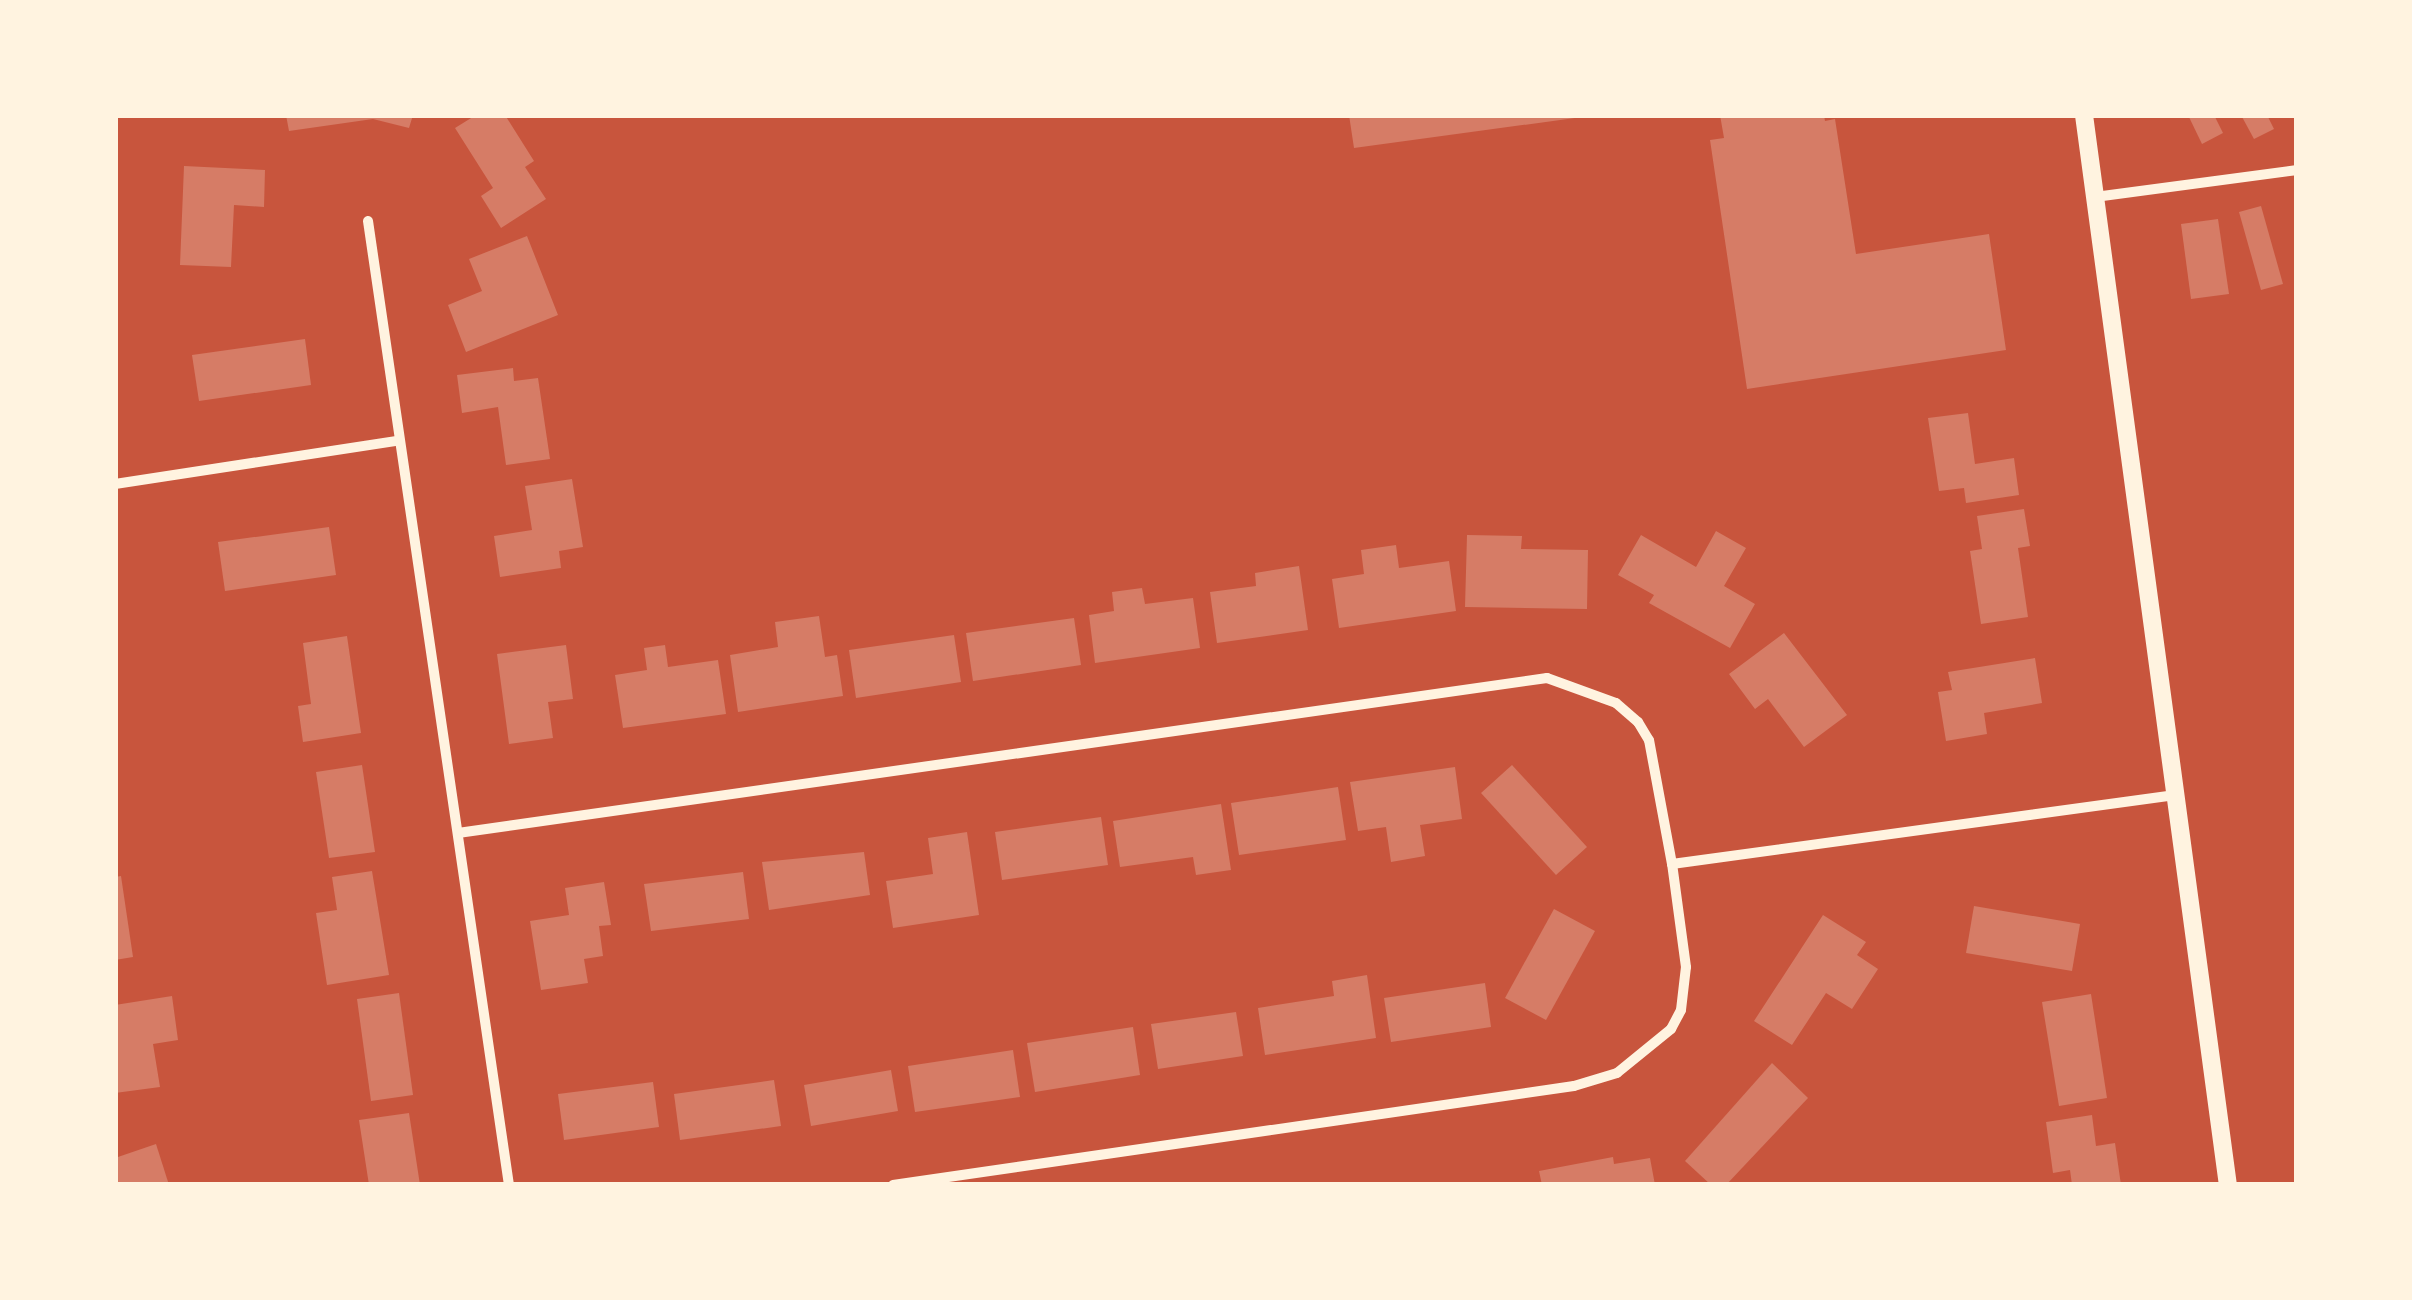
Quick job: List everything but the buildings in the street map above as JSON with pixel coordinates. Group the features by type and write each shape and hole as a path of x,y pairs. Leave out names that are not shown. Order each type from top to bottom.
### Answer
{"street":[{"path":"2084,115 2228,1185"},
{"path":"2095,197 2297,170"},
{"path":"368,220 396,441 509,1185"},
{"path":"115,484 396,441"},
{"path":"458,832 1547,678 1616,703 1638,722 1649,740 1686,967 1682,1010 1670,1028 1617,1074 1574,1086 893,1185"},
{"path":"1672,864 2175,796"}]}
